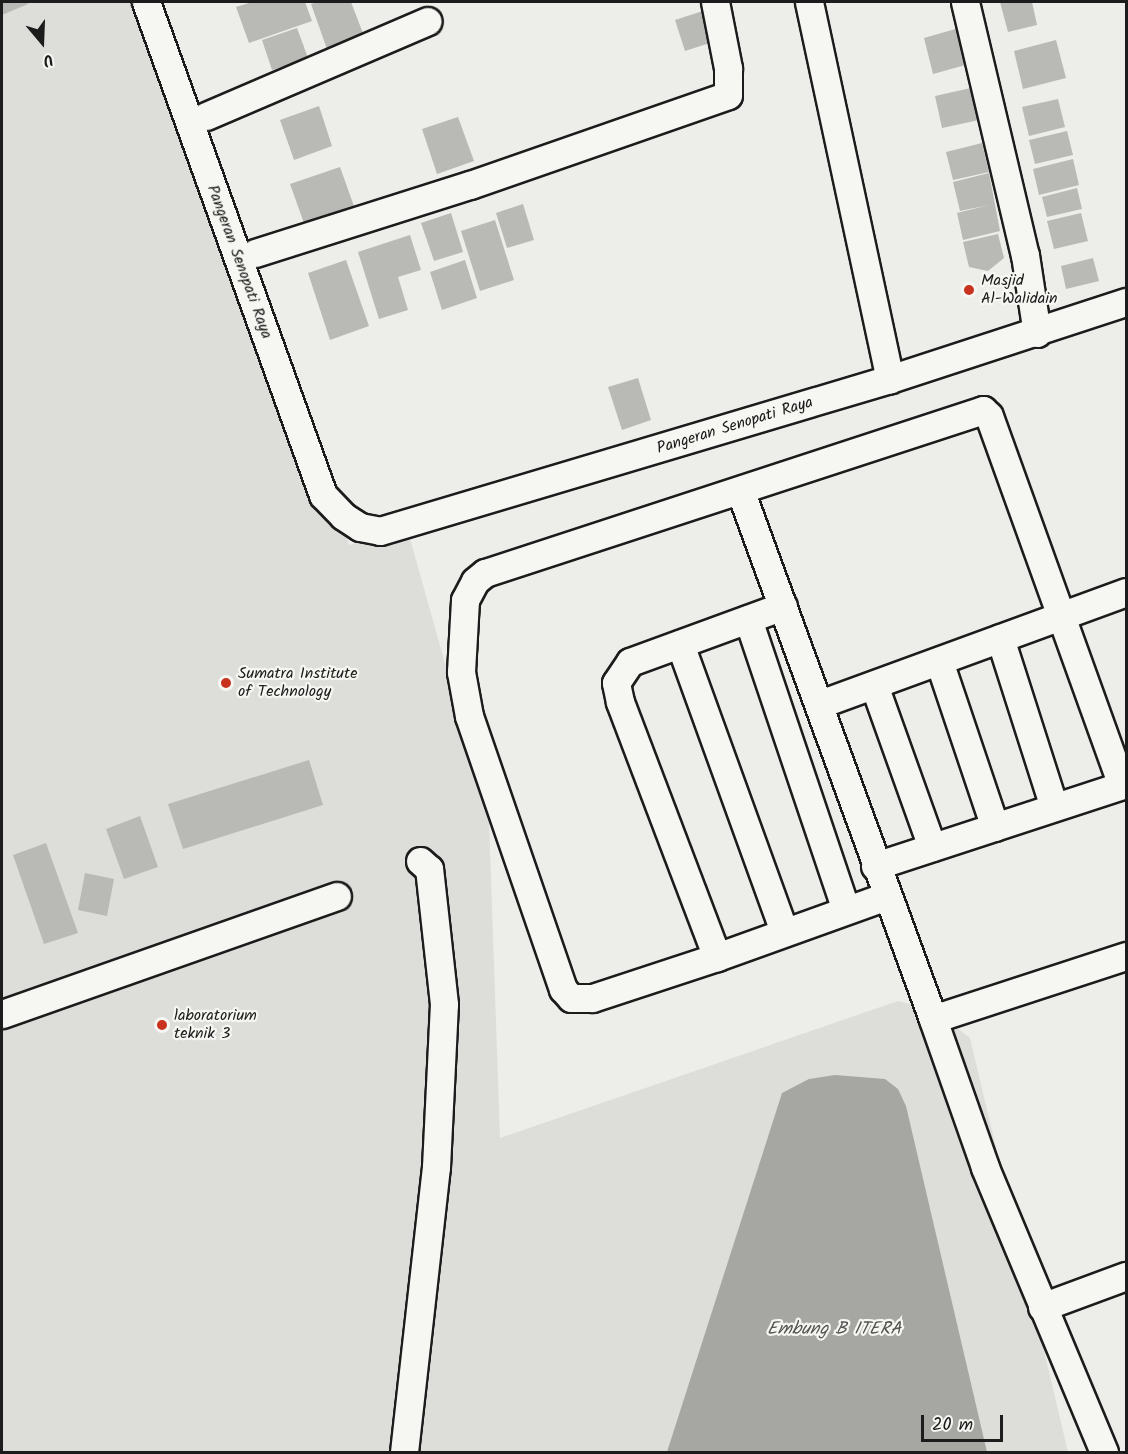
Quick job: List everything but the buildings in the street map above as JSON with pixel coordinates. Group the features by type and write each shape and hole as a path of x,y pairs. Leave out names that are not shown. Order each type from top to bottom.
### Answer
{"street":[{"name":"Pangeran Senopati Raya","path":"146,2 323,495 343,516 360,527 380,531 890,379 1037,333 1126,302"},
{"name":"Pangeran Senopati Raya","path":"165,2 339,490 343,516"},
{"path":"255,253 470,185 728,95 729,78 715,2"},
{"path":"810,2 890,379"},
{"path":"965,2 1025,255 1037,333"},
{"path":"206,116 428,21"},
{"path":"875,866 1124,785 983,410 485,573 475,581 465,600 461,672 473,727 567,993 579,1000 592,998 717,957 784,931 886,897"},
{"path":"740,490 820,704 886,897 933,1019 985,1167 1104,1452"},
{"path":"820,704 1126,592"},
{"path":"717,957 616,683 630,662 783,606"},
{"path":"748,619 846,910"},
{"path":"1000,638 1054,807"},
{"path":"680,644 784,931"},
{"path":"939,661 995,827"},
{"path":"874,684 932,847"},
{"path":"404,1452 436,1167 444,1004 429,869 420,861"},
{"path":"2,1014 337,896"},
{"path":"933,1019 1126,956"},
{"path":"1042,1306 1126,1276"}],"shaded area":[{"name":"Sumatra Institute of Technology","path":"2,2 153,2 349,545 407,528 489,820 500,1138 898,1001 934,1010 970,1038 1068,1452 2,1452"}],"water":[{"name":"Embung B ITERA","path":"835,1075 885,1079 898,1089 906,1106 987,1452 667,1452 782,1093 809,1079"}],"place":[{"name":"Masjid Al-Walidain","path":"969,290"},
{"name":"Sumatra Institute of Technology","path":"226,683"},
{"name":"laboratorium teknik 3","path":"162,1025"}]}
